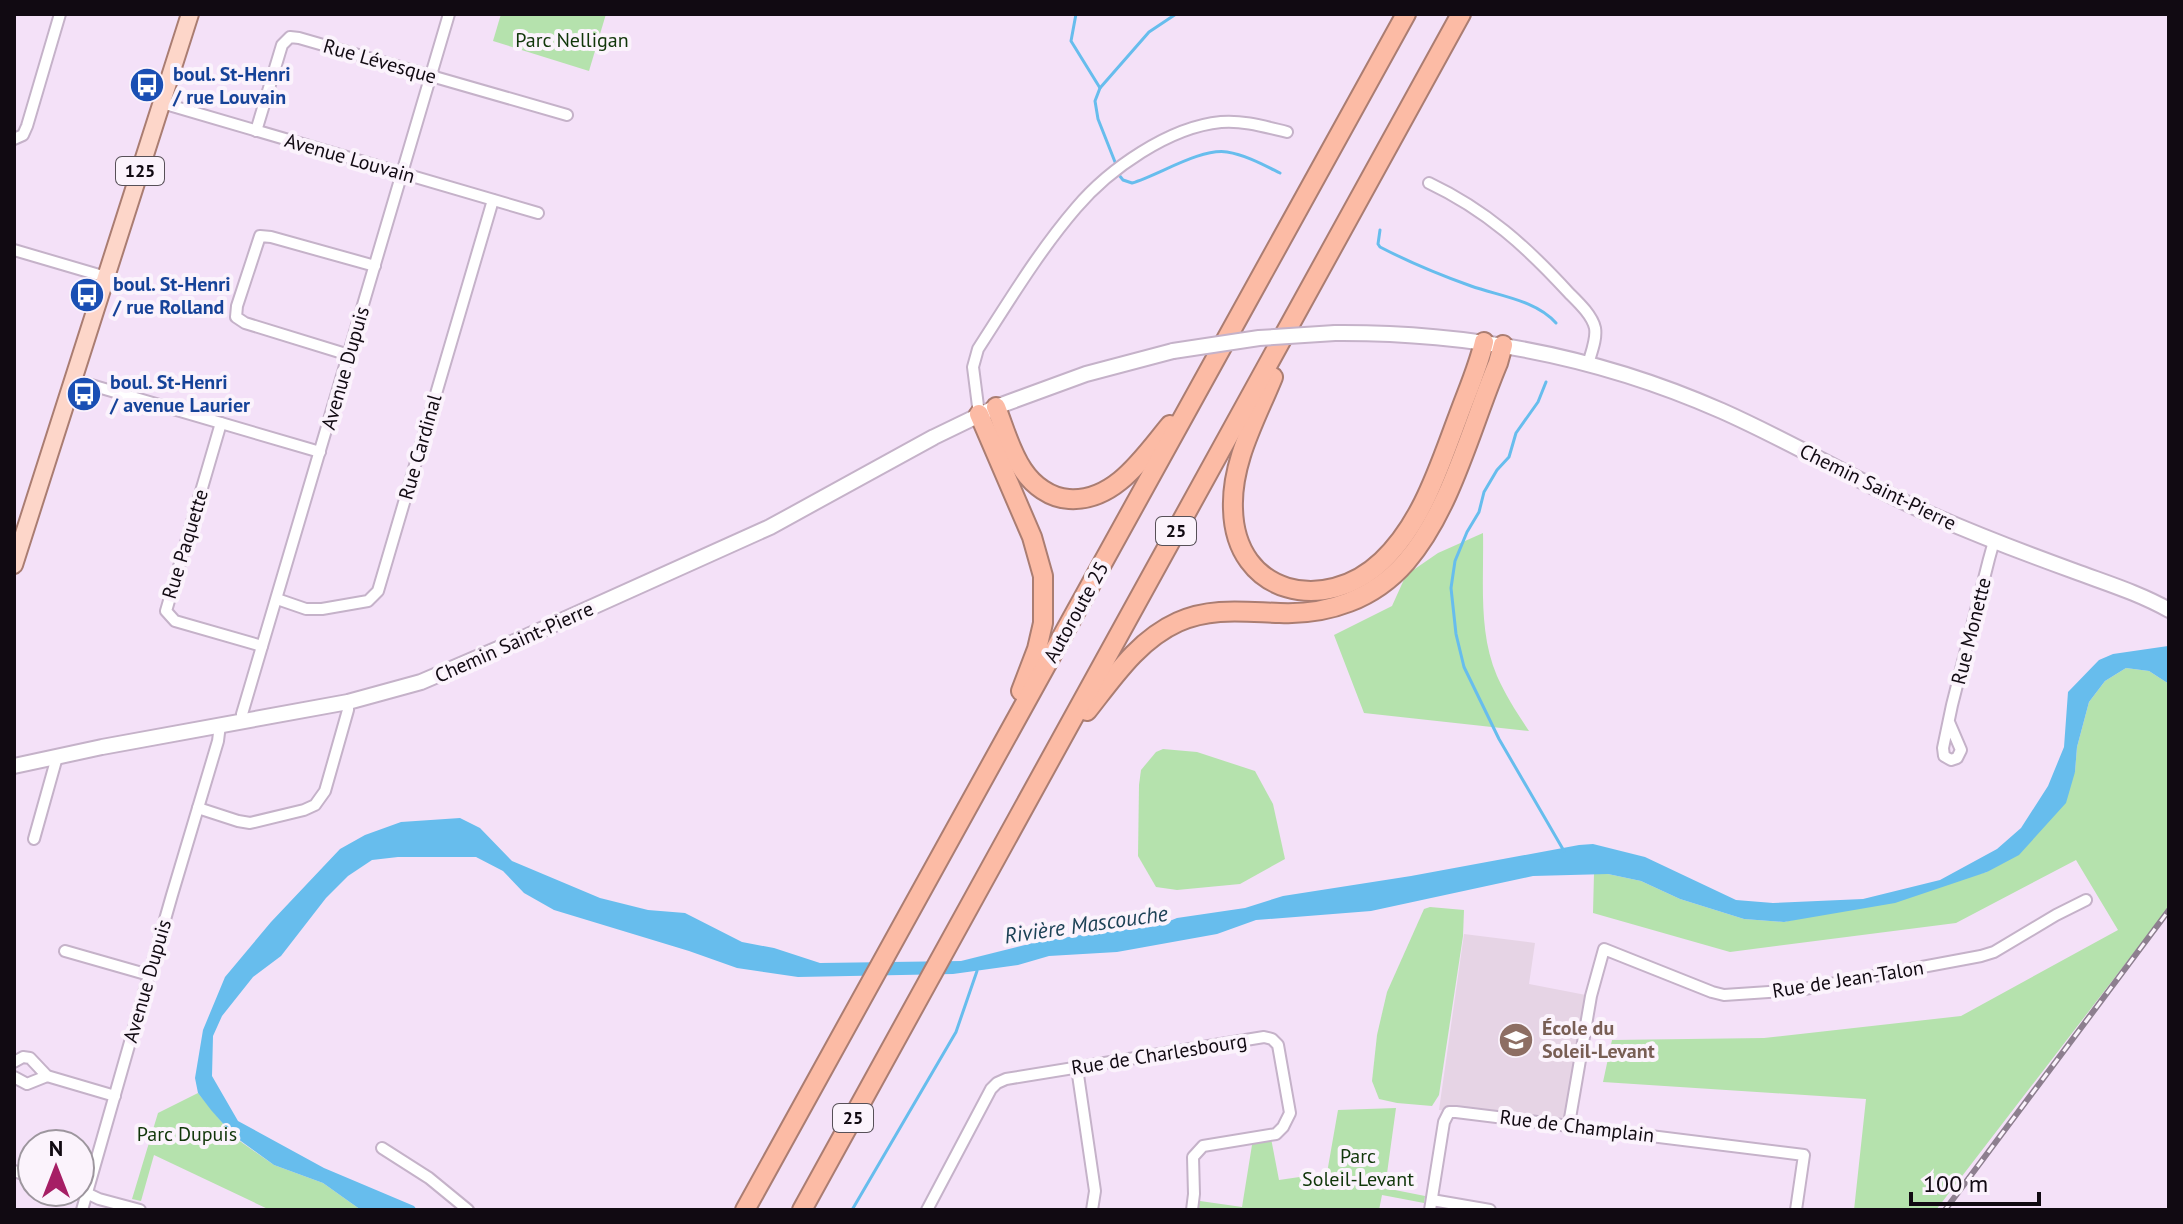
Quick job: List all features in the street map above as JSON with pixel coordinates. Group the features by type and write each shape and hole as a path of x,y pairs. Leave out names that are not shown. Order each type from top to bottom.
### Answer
{"highway":[{"name":"Autoroute 25","path":"745,1210 1406,14"},
{"name":"25","path":"802,1210 1461,14"},
{"path":"1302,304 1244,445 1236,473 1232,507 1238,540 1251,564 1266,578 1296,591 1323,591 1355,580 1382,561 1400,541 1429,489 1478,365 1493,344"},
{"path":"1051,758 1124,665 1147,642 1170,626 1188,618 1219,612 1292,613 1330,609 1359,598 1387,581 1412,554 1437,515 1498,363 1493,344"},
{"path":"984,406 1032,481 1054,496 1079,499 1105,491 1127,474 1193,399"},
{"path":"984,406 1039,557 1044,587 1043,623 1037,649 996,757"}],"main road":[{"name":"125","path":"14,565 162,103 185,16"}],"street":[{"path":"14,139 23,135 27,126 60,14"},
{"name":"Avenue Dupuis","path":"242,721 449,14"},
{"name":"Rue Lévesque","path":"256,131 282,45 290,37 567,115"},
{"name":"Avenue Louvain","path":"162,103 538,213"},
{"path":"984,406 973,367 978,349 1057,232 1091,192 1146,150 1195,127 1231,122 1287,132"},
{"path":"1429,183 1465,201 1498,224 1576,299 1595,326 1588,364"},
{"name":"Rue Cardinal","path":"277,599 306,609 322,609 368,601 378,591 493,200"},
{"path":"349,355 245,323 236,317 237,306 260,236 375,266"},
{"path":"14,250 106,277"},
{"name":"Chemin Saint-Pierre","path":"14,766 348,702 439,675 721,550 805,509 984,406 1173,351 1259,338 1335,333 1413,335 1493,344 1588,364 1642,380 1722,411 1889,496 2169,610"},
{"path":"74,380 320,452"},
{"name":"Rue Paquette","path":"221,423 166,611 175,621 262,646"},
{"name":"Rue Monette","path":"1949,722 1994,541"},
{"path":"198,808 250,823 315,805 325,791 348,702"},
{"name":"Avenue Dupuis","path":"96,1154 218,741 220,725"},
{"path":"34,839 57,757"},
{"name":"Rue de Jean-Talon","path":"1569,1124 1591,996 1604,949 1724,995 1799,990 1994,952 2086,900"},
{"path":"65,951 149,975"},
{"name":"Rue de Charlesbourg","path":"932,1208 991,1089 997,1083 1006,1079 1264,1037 1272,1039 1278,1045 1290,1113 1287,1120 1276,1134 1203,1146 1193,1157 1192,1210"},
{"path":"14,1062 23,1057 30,1058 47,1076 115,1096"},
{"path":"1077,1068 1095,1191 1092,1210"},
{"path":"14,1077 27,1084 47,1076"},
{"name":"Rue de Champlain","path":"1431,1205 1444,1122 1449,1112 1569,1124 1804,1155 1796,1210"},
{"path":"382,1148 432,1180 468,1210"},
{"path":"96,1197 140,1210"},
{"path":"1431,1205 1490,1210"}],"shaded area":[{"name":"École du Soleil-Levant","path":"1464,934 1535,943 1529,984 1591,996 1569,1122 1439,1110"}],"green space":[{"name":"Parc Nelligan","path":"501,14 606,14 589,71 493,41"},
{"path":"1483,533 1483,606 1487,642 1497,676 1529,731 1364,713 1334,635 1392,606 1406,575 1438,553"},
{"path":"2126,668 2149,671 2169,684 2169,907 1936,1210 1854,1210 1866,1099 1603,1082 1612,1040 1764,1038 1961,1016 2118,930 2076,860 1956,923 1730,952 1593,913 1594,873 1641,881 1680,899 1744,919 1784,922 1987,872 2075,772 2077,747 2089,702 2105,681"},
{"path":"1163,749 1197,752 1255,771 1273,804 1285,859 1240,884 1177,890 1156,887 1138,856 1139,785 1141,770 1156,752"},
{"path":"1424,909 1464,910 1463,936 1439,1095 1432,1106 1379,1099 1372,1081 1377,1035 1387,992"},
{"name":"Parc Dupuis","path":"198,1093 234,1137 274,1165 323,1183 361,1210 270,1210 154,1155 141,1201 132,1199 158,1113"},
{"name":"Parc Soleil-Levant","path":"1396,1108 1385,1188 1425,1196 1424,1203 1382,1195 1379,1210 1209,1210 1192,1207 1193,1200 1242,1207 1252,1145 1250,1137 1270,1133 1279,1180 1327,1173 1338,1110"}],"water":[{"name":"Rivière Mascouche","path":"2168,646 2169,684 2149,671 2126,668 2105,681 2089,702 2066,803 2019,855 1987,872 1895,903 1784,922 1744,919 1680,899 1641,881 1608,874 1533,876 1371,911 1256,920 1217,934 1117,952 1049,956 1018,965 953,974 798,977 737,968 554,910 524,893 503,871 476,857 398,857 372,860 348,876 326,898 281,956 253,977 222,1016 213,1036 212,1076 238,1121 324,1168 414,1206 417,1210 361,1210 323,1183 274,1165 234,1136 198,1093 195,1078 203,1030 225,977 271,922 340,849 365,835 401,822 460,818 480,828 512,861 600,898 648,910 685,913 742,942 774,948 820,963 961,961 1037,942 1157,926 1177,918 1245,908 1283,896 1593,844 1645,857 1736,900 1773,903 1863,899 1940,880 1997,849 2021,828 2048,786 2064,747 2068,692 2099,660 2113,654"}],"waterway":[{"path":"1076,14 1071,41 1100,88"},
{"path":"1115,162 1098,119 1095,101 1100,88 1149,32 1176,14"},
{"path":"1119,175 1132,183 1192,158 1216,152 1241,155 1280,173"},
{"path":"1380,230 1380,247 1471,286 1528,304 1556,323"},
{"path":"1546,382 1538,402 1516,433 1509,457 1484,492 1479,512 1455,561 1451,588 1456,634 1464,667 1499,739 1564,851"},
{"path":"852,1210 956,1032 977,971"}],"railway":[{"path":"1945,1210 2169,910"}],"place":[{"name":"boul. St-Henri / rue Louvain","path":"147,85"},
{"name":"boul. St-Henri / rue Rolland","path":"87,295"},
{"name":"boul. St-Henri / avenue Laurier","path":"84,394"},
{"name":"École du Soleil-Levant","path":"1516,1040"}]}
